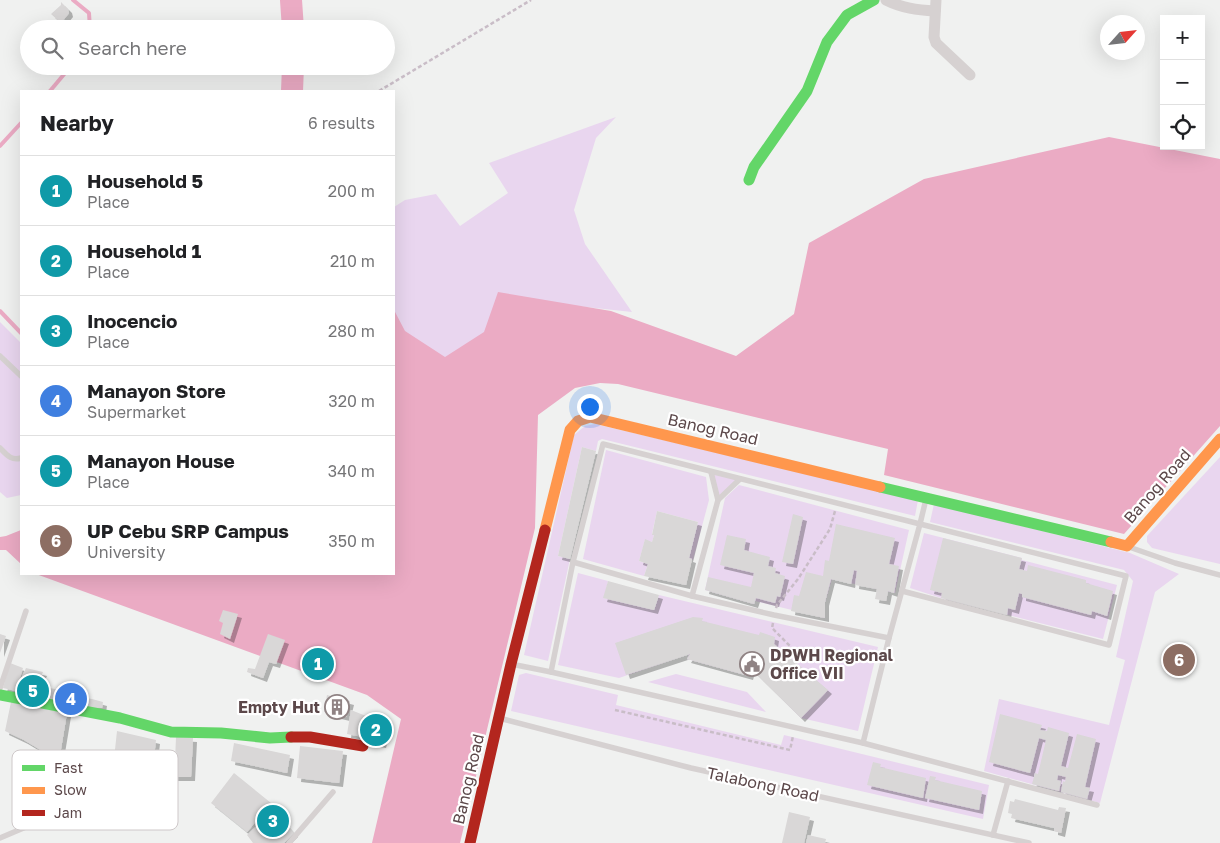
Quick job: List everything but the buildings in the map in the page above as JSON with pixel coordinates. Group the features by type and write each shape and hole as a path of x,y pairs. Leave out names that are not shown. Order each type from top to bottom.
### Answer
{"street":[{"path":"749,180 754,167 806,91 826,42 847,15 874,0"},
{"path":"886,0 912,10 936,6 934,37 936,43 970,75"},
{"name":"Banog Road","path":"470,843 511,664 570,430 578,421 590,417 1127,546 1220,439"},
{"path":"0,695 120,718 171,732 221,733 270,738 310,737 363,746"}],"lane":[{"path":"0,356 20,375"},
{"path":"551,672 573,562 603,444 1126,576 1109,644 902,592"},
{"path":"0,448 9,457 13,459 20,458"},
{"path":"692,596 718,500 711,472"},
{"path":"718,500 740,479"},
{"path":"863,743 927,497"},
{"path":"1127,546 1175,563 1220,575"},
{"path":"573,562 692,596 889,638"},
{"path":"0,688 26,611"},
{"path":"511,664 863,743 1097,805"},
{"name":"Talabong Road","path":"499,718 691,768 1030,843"},
{"path":"993,834 1008,781"},
{"path":"289,843 333,792"},
{"path":"0,838 19,830"}],"path":[{"path":"381,90 531,0"},
{"path":"791,647 772,628 777,605 798,579 830,529 837,503"},
{"path":"615,710 790,750 795,727"}],"shaded area":[{"path":"616,117 596,138 574,210 585,244 632,312 512,299 494,330 395,403 395,206 405,200 436,194 460,226 508,193 489,163"},
{"path":"1109,137 1160,147 1160,150 1175,150 1220,159 1220,426 1124,534 884,475 888,449 618,384 600,383 575,388 538,415 535,528 460,843 372,843 401,719 367,695 39,575 395,575 395,312 405,331 445,357 484,332 498,292 611,311 736,356 794,314 809,243 924,179"},
{"path":"0,322 20,342 20,495 7,498 0,492"},
{"path":"595,424 918,500 915,516 602,439 598,441 596,451 582,447 558,556 570,559 548,661 524,655 574,435 585,426"},
{"path":"606,450 706,477 709,500 693,560 689,558 698,522 657,511 652,542 645,540 639,561 648,564 644,576 583,559"},
{"path":"1220,457 1220,564 1152,548 1147,542 1147,536"},
{"path":"711,472 740,479 718,500"},
{"path":"739,485 909,530 895,593 832,579 825,602 825,618 755,601 754,604 705,590 725,498"},
{"path":"934,504 1130,553 1179,574 1155,592 1100,803 984,771 999,699 1109,725 1125,660 1116,657 1133,581 1124,570 930,522"},
{"path":"20,530 20,563 6,550 0,550 0,537"},
{"path":"924,533 1117,585 1103,639 941,598 910,588"},
{"path":"578,573 608,581 604,598 654,610 659,595 878,647 858,731 801,718 752,669 749,676 687,659 689,654 619,678 558,665"},
{"path":"526,673 618,695 616,705 781,745 784,735 989,785 983,819 511,711 519,675"},
{"path":"676,674 747,692 766,712 648,682"}],"waterway":[{"path":"73,0 89,13 89,20"},
{"path":"291,0 292,20"},
{"path":"51,90 63,75"},
{"path":"292,90 293,75"},
{"path":"0,146 20,124"},
{"path":"0,311 20,332"}],"traffic: fast":[{"path":"749,180 754,167 807,91 827,42 847,15 874,0"},
{"path":"880,487 1111,542"},
{"path":"0,695 120,718 171,732 221,733 270,738 291,737"}],"traffic: slow":[{"path":"545,530 570,430 578,421 590,417 880,487"},
{"path":"1111,542 1127,546 1220,439"}],"traffic: jam":[{"path":"470,843 511,664 545,530"},
{"path":"291,737 310,737 363,746"}],"place":[{"name":"UP Cebu SRP Campus","path":"1179,660"},
{"name":"Household 5","path":"318,664"},
{"name":"DPWH Regional Office VII","path":"752,664"},
{"name":"Manayon House","path":"33,691"},
{"name":"Manayon Store","path":"71,699"},
{"name":"Empty Hut","path":"337,707"},
{"name":"Household 1","path":"376,730"},
{"name":"Inocencio","path":"273,821"}]}
